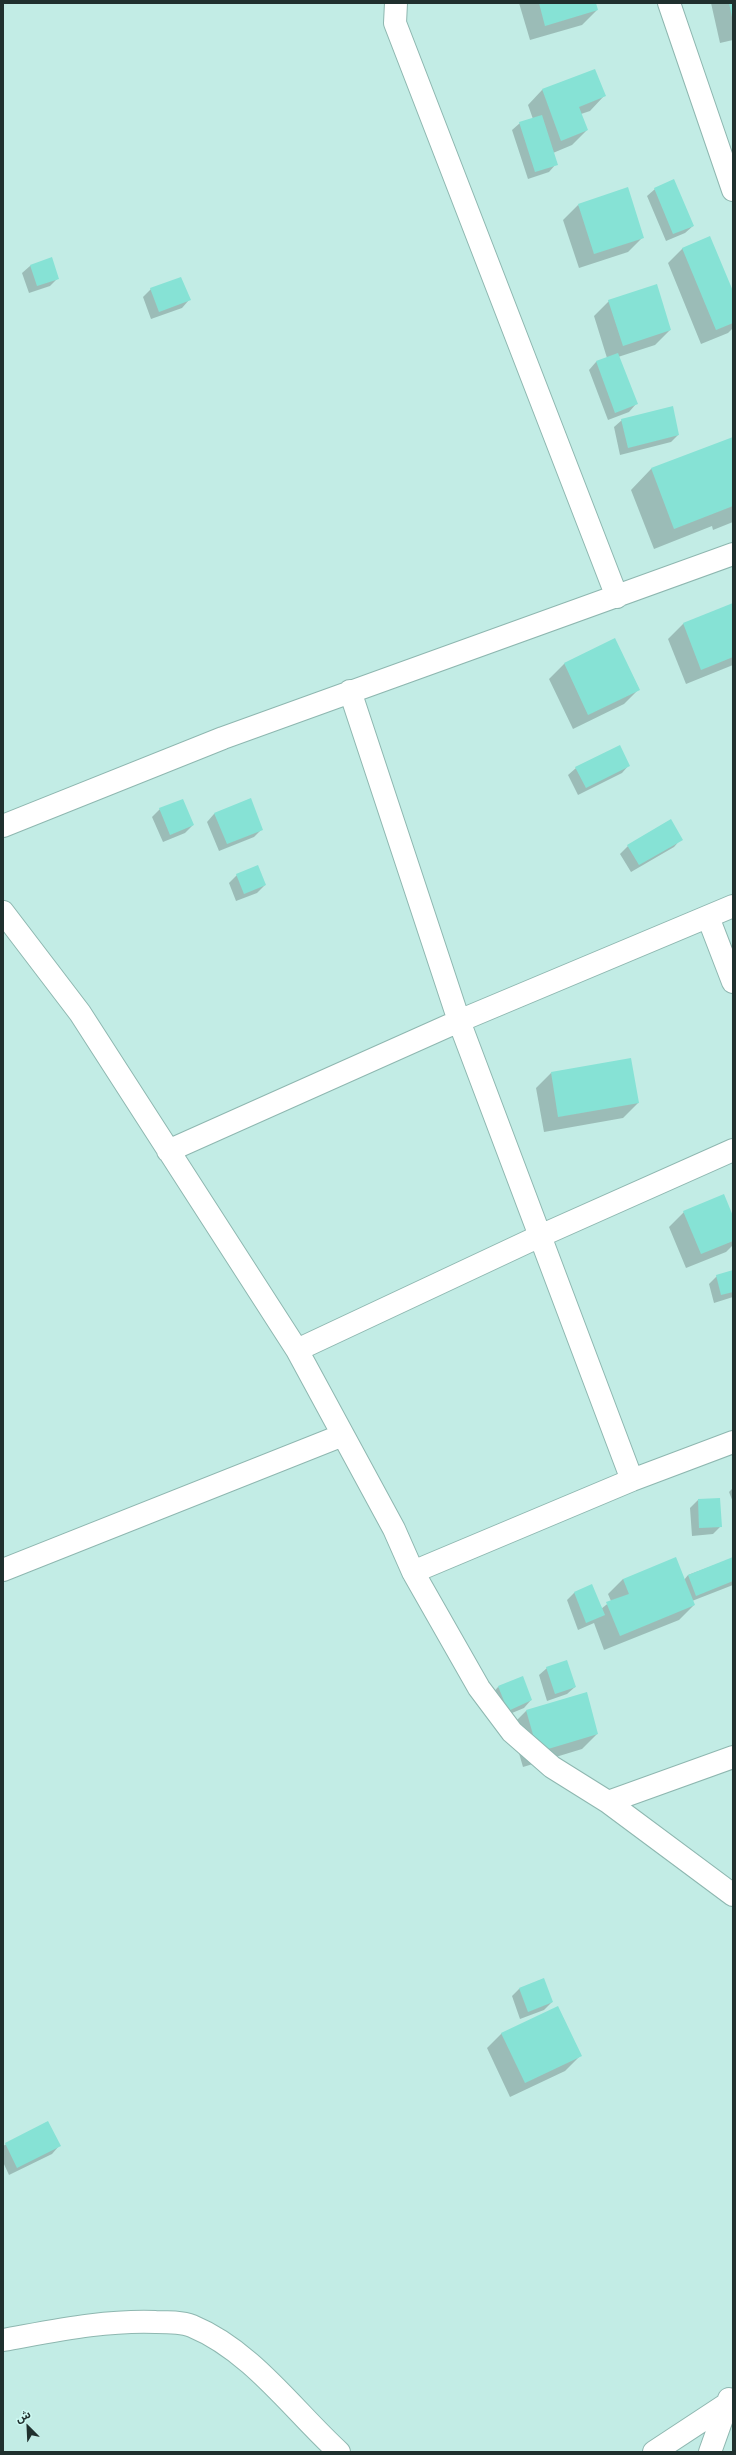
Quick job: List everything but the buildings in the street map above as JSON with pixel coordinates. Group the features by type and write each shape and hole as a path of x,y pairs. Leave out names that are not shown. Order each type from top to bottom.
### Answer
{"street":[{"path":"396,3 395,23 617,597"},
{"path":"669,3 728,162 733,190"},
{"path":"3,826 223,738 733,554"},
{"path":"350,691 459,1021 632,1480"},
{"path":"168,1151 459,1021 733,906"},
{"path":"3,912 80,1013 297,1350 394,1528 413,1572 479,1688 512,1732 552,1767 608,1802 733,1895"},
{"path":"708,917 733,982"},
{"path":"297,1350 540,1236 733,1150"},
{"path":"3,1570 343,1435"},
{"path":"413,1572 632,1480 733,1442"},
{"path":"608,1802 733,1757"},
{"path":"3,2340 123,2321 167,2322 191,2326 229,2347 258,2371 339,2452"},
{"path":"654,2452 731,2396"},
{"path":"710,2452 731,2396"}]}
